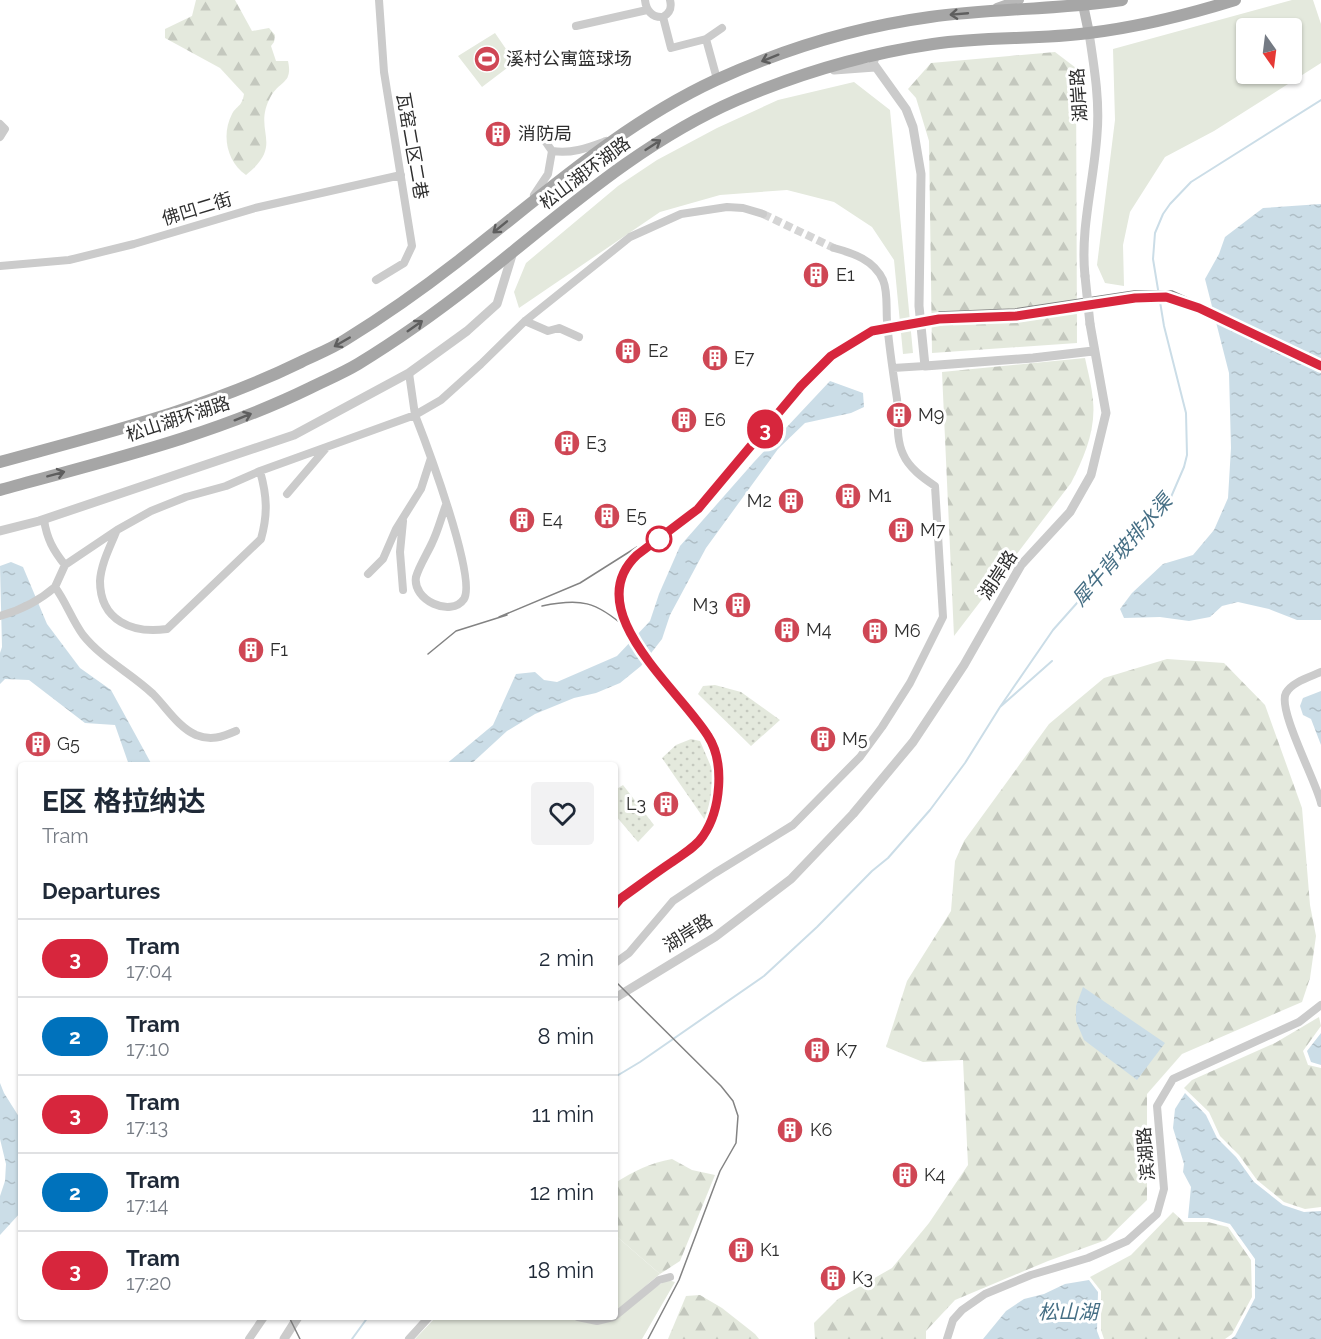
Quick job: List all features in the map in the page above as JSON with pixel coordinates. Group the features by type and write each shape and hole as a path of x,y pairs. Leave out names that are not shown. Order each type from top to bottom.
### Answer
{"main road":[{"path":"982,12 1019,0"},
{"name":"松山湖环湖路","path":"0,462 210,402 288,369 342,342 400,304 458,261 613,139 670,103 717,79 796,47 860,29 930,17 1122,0"},
{"name":"松山湖环湖路","path":"0,490 136,453 208,430 289,398 355,366 474,282 628,161 683,126 737,100 805,73 883,52 933,44 974,39 1089,33 1148,23 1235,0"},
{"path":"1083,3 1089,33"}],"street":[{"name":"瓦窑二区二巷","path":"376,280 404,263 412,246 384,72 379,0"},
{"path":"645,0 647,10 658,18 668,15 671,10 670,0"},
{"path":"576,26 647,10"},
{"path":"663,17 671,48 706,39 722,28"},
{"name":"湖岸路","path":"618,996 715,937 791,879 853,814 914,742 964,665 1021,565 1070,512 1091,475 1106,413 1098,359 1094,351 1085,276 1083,231 1098,133 1089,33"},
{"path":"706,39 717,79"},
{"path":"883,52 875,57 873,63 906,109 913,127 921,174 919,306 925,366"},
{"path":"805,73 878,70"},
{"path":"0,124 5,129 0,137"},
{"path":"525,207 548,174 552,151 543,138"},
{"path":"552,151 575,152 613,139"},
{"name":"佛凹二街","path":"0,266 69,260 134,244 255,208 401,175"},
{"path":"0,616 22,609 46,595 55,587 65,565 151,510 226,486 260,471 415,415 441,400 525,321 630,237 681,214 727,207 743,208 763,214"},
{"path":"618,961 629,953 673,901 793,825 860,757 910,683 944,617 935,486 919,476 904,457 899,444 886,290 882,278 865,259 834,248"},
{"path":"0,531 44,520 294,435 409,373 467,331 497,304 514,250"},
{"path":"525,321 548,331 559,328 579,337"},
{"path":"893,369 1094,351"},
{"path":"409,373 415,415 431,458 446,505 465,566 467,589 464,600 455,606 435,606 423,597 417,588 416,577 433,541 446,505"},
{"path":"287,494 328,446"},
{"path":"368,574 383,559 421,489 431,458"},
{"path":"117,530 104,561 100,581 107,607 116,618 130,627 146,630 166,629 261,539 266,520 266,490 260,471"},
{"path":"403,519 400,552 403,590"},
{"path":"44,520 46,538 65,565"},
{"path":"55,587 64,598 81,633 96,650 129,673 195,735 215,739 236,731"},
{"path":"1321,672 1293,686 1284,699 1288,721 1317,788 1321,803"},
{"name":"滨湖路","path":"947,1339 953,1320 962,1310 985,1294 1031,1275 1088,1258 1127,1242 1157,1214 1164,1189 1157,1106 1173,1079 1299,1022 1321,1005"},
{"path":"618,1314 659,1280 670,1277"},
{"path":"249,1339 262,1320"},
{"path":"284,1339 296,1320"},
{"path":"409,1339 426,1320"}],"green space":[{"path":"196,0 235,0 252,31 269,28 275,35 271,46 276,61 288,61 289,74 271,96 266,108 264,154 258,164 246,175 239,170 230,156 227,139 232,114 242,101 244,94 220,68 165,38 165,29 192,16"},
{"path":"1292,0 1313,0 1321,24 1321,63 1302,75 1302,18 1236,18 1236,84 1288,84 1214,131 1165,157 1130,212 1123,245 1124,286 1105,283 1097,265 1115,120 1113,49"},
{"name":"溪村公寓篮球场","path":"495,33 515,62 482,87 458,56"},
{"path":"1055,52 1076,68 1077,343 932,353 929,141 916,98 908,89 931,63"},
{"path":"854,82 890,110 913,353 903,354 894,260 872,227 834,202 787,190 720,195 660,212 519,308 514,292 526,263 618,186 657,160 717,128 778,100"},
{"path":"1085,358 1090,379 1093,423 1076,473 1071,483 954,636 942,372"},
{"path":"1167,659 1224,663 1265,705 1302,808 1310,905 1316,936 1310,978 1302,1002 1182,1054 1147,1094 1147,1200 1106,1240 1048,1261 955,1300 926,1331 926,1339 815,1339 814,1323 838,1299 892,1268 929,1223 968,1165 963,1060 923,1062 886,1047 907,981 951,911 955,861 964,841 1049,724 1104,678"},
{"path":"715,685 741,692 780,720 751,746 698,694 703,686"},
{"path":"691,739 700,741 712,769 711,820 707,823 662,758 676,745"},
{"path":"623,785 654,825 638,842 618,819 618,788"},
{"path":"1319,1017 1321,1026 1303,1051 1308,1065 1321,1068 1321,1207 1305,1209 1284,1202 1257,1180 1239,1155 1220,1136 1209,1112 1184,1088 1192,1080 1275,1043"},
{"path":"672,1159 692,1170 715,1175 680,1261 660,1274 618,1238 618,1181 656,1163"},
{"path":"1173,1212 1184,1222 1208,1222 1228,1227 1251,1260 1252,1297 1232,1334 1225,1339 1104,1339 1101,1330 1101,1291 1090,1277 1131,1255"},
{"path":"618,1238 660,1274 618,1310"},
{"path":"668,1280 675,1282 642,1339 415,1339 433,1320 581,1320 601,1323 618,1320 618,1316"},
{"path":"700,1295 722,1308 759,1339 668,1339 686,1296"}],"water":[{"path":"1321,204 1321,620 1297,620 1269,609 1238,602 1222,606 1210,617 1189,621 1160,617 1124,618 1120,609 1132,593 1163,564 1193,555 1214,530 1228,498 1231,448 1229,373 1205,279 1219,254 1225,237 1263,208"},
{"path":"830,381 863,393 864,407 851,413 805,423 778,449 706,548 670,615 662,639 641,666 620,683 535,714 507,731 473,762 449,762 493,725 516,674 535,672 544,680 557,682 617,656 650,621 680,546"},
{"path":"11,562 23,567 47,624 80,668 111,690 150,762 128,762 115,725 85,723 29,680 5,679 0,684 2,647 0,566"},
{"path":"1321,691 1321,745 1311,719 1303,715 1300,706 1303,698"},
{"path":"1083,987 1165,1043 1137,1080 1084,1040 1076,1021 1076,1006"},
{"path":"1321,1033 1321,1065 1311,1062 1307,1051"},
{"path":"0,1083 18,1115 18,1215 0,1235 0,1196 5,1181 6,1164 0,1139"},
{"path":"1185,1093 1206,1115 1217,1138 1236,1157 1254,1182 1283,1205 1304,1212 1321,1211 1321,1339 1231,1339 1235,1336 1255,1298 1255,1259 1230,1224 1208,1218 1188,1218 1191,1187 1183,1172 1184,1164 1173,1128 1175,1109"},
{"name":"松山湖","path":"1089,1280 1098,1292 1097,1331 1100,1339 983,1339 1006,1311 1024,1299 1044,1294 1065,1284"}],"waterway":[{"name":"犀牛背坡排水渠","path":"1000,707 1053,630 1171,497 1184,467 1187,455 1186,413 1164,326 1153,259 1155,233 1163,214 1191,182 1321,100"},
{"path":"618,1075 764,976 817,927 872,871 888,858 930,810 965,763 1000,707 1052,661"},
{"path":"352,1339 366,1320"}],"tunnel":[{"path":"763,214 834,248"}],"tram line":[{"path":"939,312 1015,309 1134,291 1172,291 1321,361"},
{"name":"3","path":"618,901 702,838 713,817 720,779 709,737 628,630 618,603 619,588 624,573 629,562 637,555 698,509 801,386 831,356 872,331 939,319 1016,316 1135,298 1166,297 1199,308 1321,366"},
{"path":"618,901 700,840 714,813 719,786 717,759 708,736 640,649 626,624 619,600 622,577 637,555 698,509 810,376"},
{"path":"499,617 580,583 637,547"},
{"path":"542,606 567,602 587,604 606,612 626,628"},
{"path":"428,654 456,631 507,615"},
{"path":"618,984 721,1086 733,1101 738,1116 736,1143 720,1171 679,1280 648,1339"},
{"path":"290,1320 300,1339"}],"place":[{"name":"溪村公寓篮球场","path":"487,59"},
{"name":"消防局","path":"498,134"},
{"name":"E1","path":"816,275"},
{"name":"E2","path":"628,351"},
{"name":"E7","path":"715,358"},
{"name":"M9","path":"899,415"},
{"name":"E6","path":"684,420"},
{"name":"E3","path":"567,443"},
{"name":"M1","path":"848,496"},
{"name":"M2","path":"791,501"},
{"name":"E5","path":"607,516"},
{"name":"E4","path":"522,520"},
{"name":"M7","path":"901,530"},
{"name":"M3","path":"738,605"},
{"name":"M4","path":"787,630"},
{"name":"M6","path":"875,631"},
{"name":"F1","path":"251,650"},
{"name":"M5","path":"823,739"},
{"name":"G5","path":"38,744"},
{"name":"L3","path":"666,804"},
{"name":"K7","path":"817,1050"},
{"name":"K6","path":"790,1130"},
{"name":"K4","path":"905,1175"},
{"name":"K1","path":"741,1250"},
{"name":"K3","path":"833,1278"}]}
